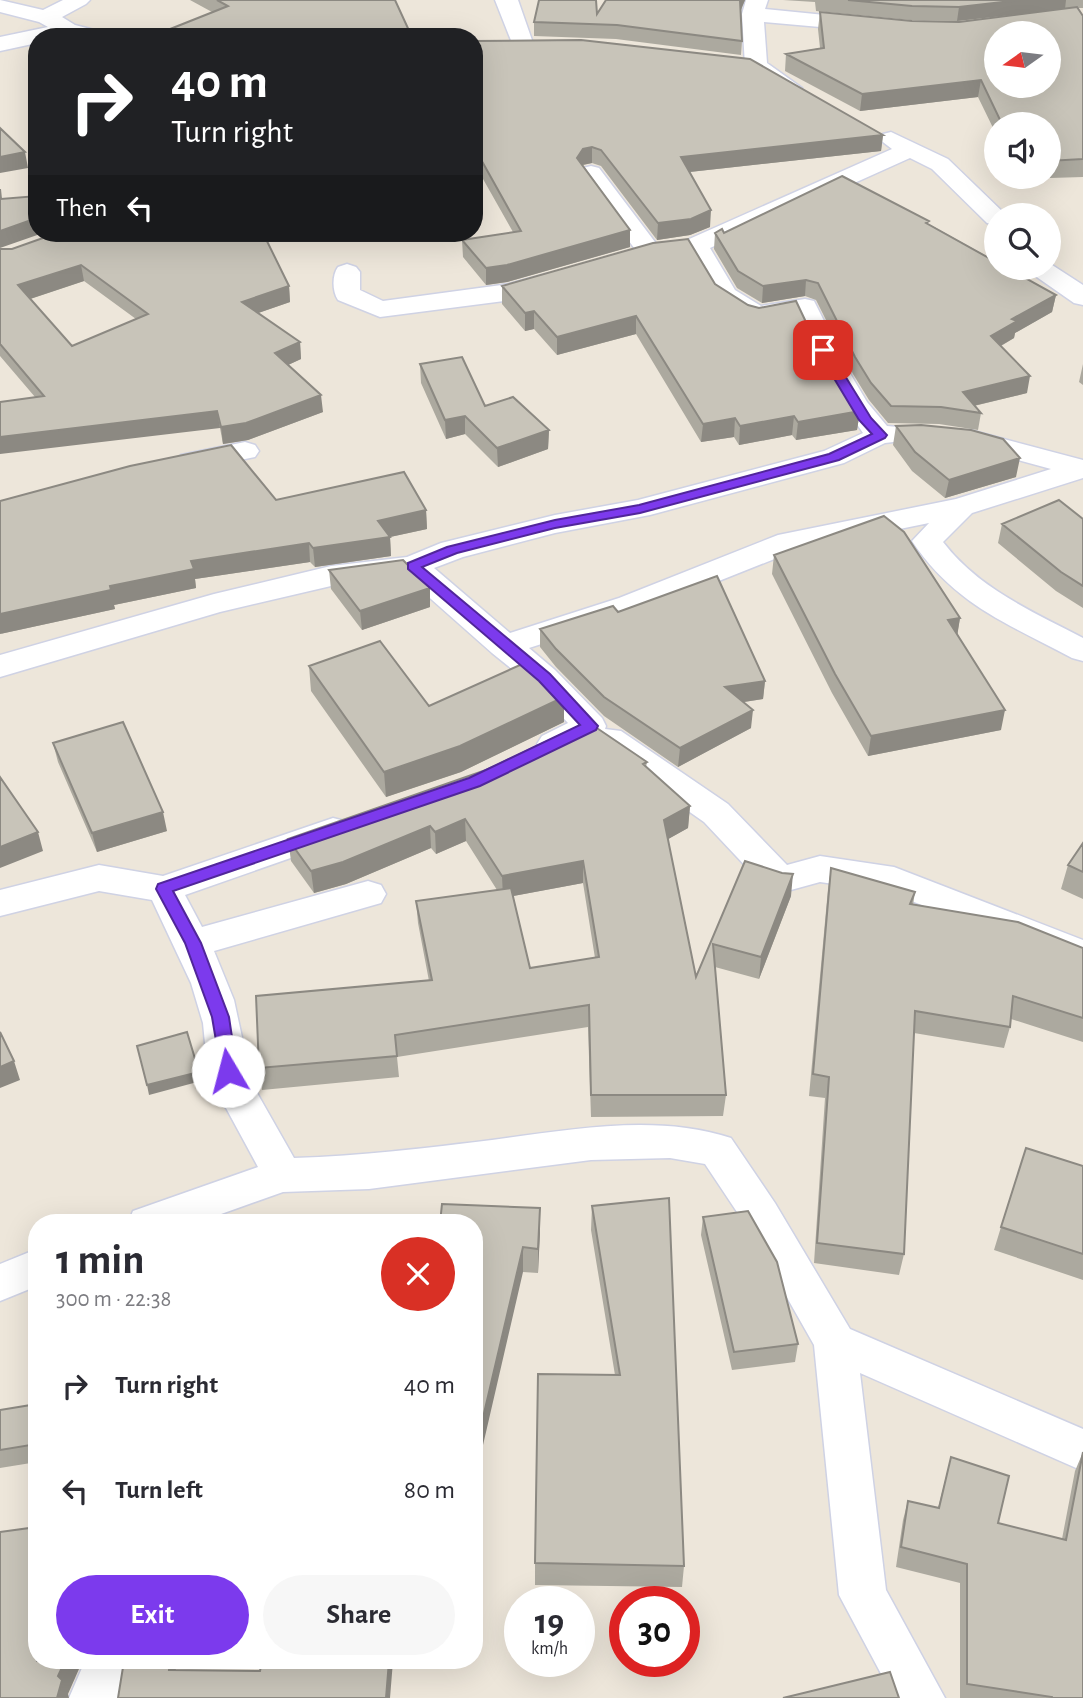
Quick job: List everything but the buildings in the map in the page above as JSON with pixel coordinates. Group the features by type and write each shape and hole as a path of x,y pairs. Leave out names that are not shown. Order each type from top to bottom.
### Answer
{"street":[{"path":"46,17 79,0"},
{"path":"506,0 510,4 522,43"},
{"path":"0,6 46,17 64,28"},
{"path":"756,66 755,7 884,26"},
{"path":"0,44 28,38"},
{"path":"498,45 550,44"},
{"path":"728,62 756,66 808,97"},
{"path":"877,131 940,164 984,206"},
{"path":"591,173 639,255 696,245 911,149"},
{"path":"696,245 725,295 757,315 805,307 823,350 866,420 880,435"},
{"path":"347,272 347,294 380,309 511,292 565,277"},
{"path":"1058,280 1083,297"},
{"path":"0,666 240,598 331,576 412,566 452,550 555,524 640,509 834,457 880,435 970,438 1083,469"},
{"path":"164,467 245,451"},
{"path":"503,646 630,605 789,542 962,507 1083,469"},
{"path":"962,507 927,541 947,568 980,596 1083,651"},
{"path":"412,566 503,646 544,678 590,726 716,813 779,880 820,869 894,880 1083,955"},
{"path":"521,760 590,726"},
{"path":"0,902 99,878 164,889 358,822"},
{"path":"164,889 193,943 220,1017 228,1071 282,1175"},
{"path":"193,943 368,894"},
{"path":"173,1214 282,1175 369,1172 591,1144 670,1142 717,1150 761,1215 835,1342 863,1595 921,1698"},
{"path":"0,1283 28,1271"},
{"path":"835,1342 1083,1450"},
{"path":"93,1698 106,1669"}],"route":[{"path":"228,1071 220,1017 193,943 164,889 474,782 590,726 544,678 503,646 412,566 452,550 555,524 640,509 834,457 880,435 866,420 823,350"}]}
